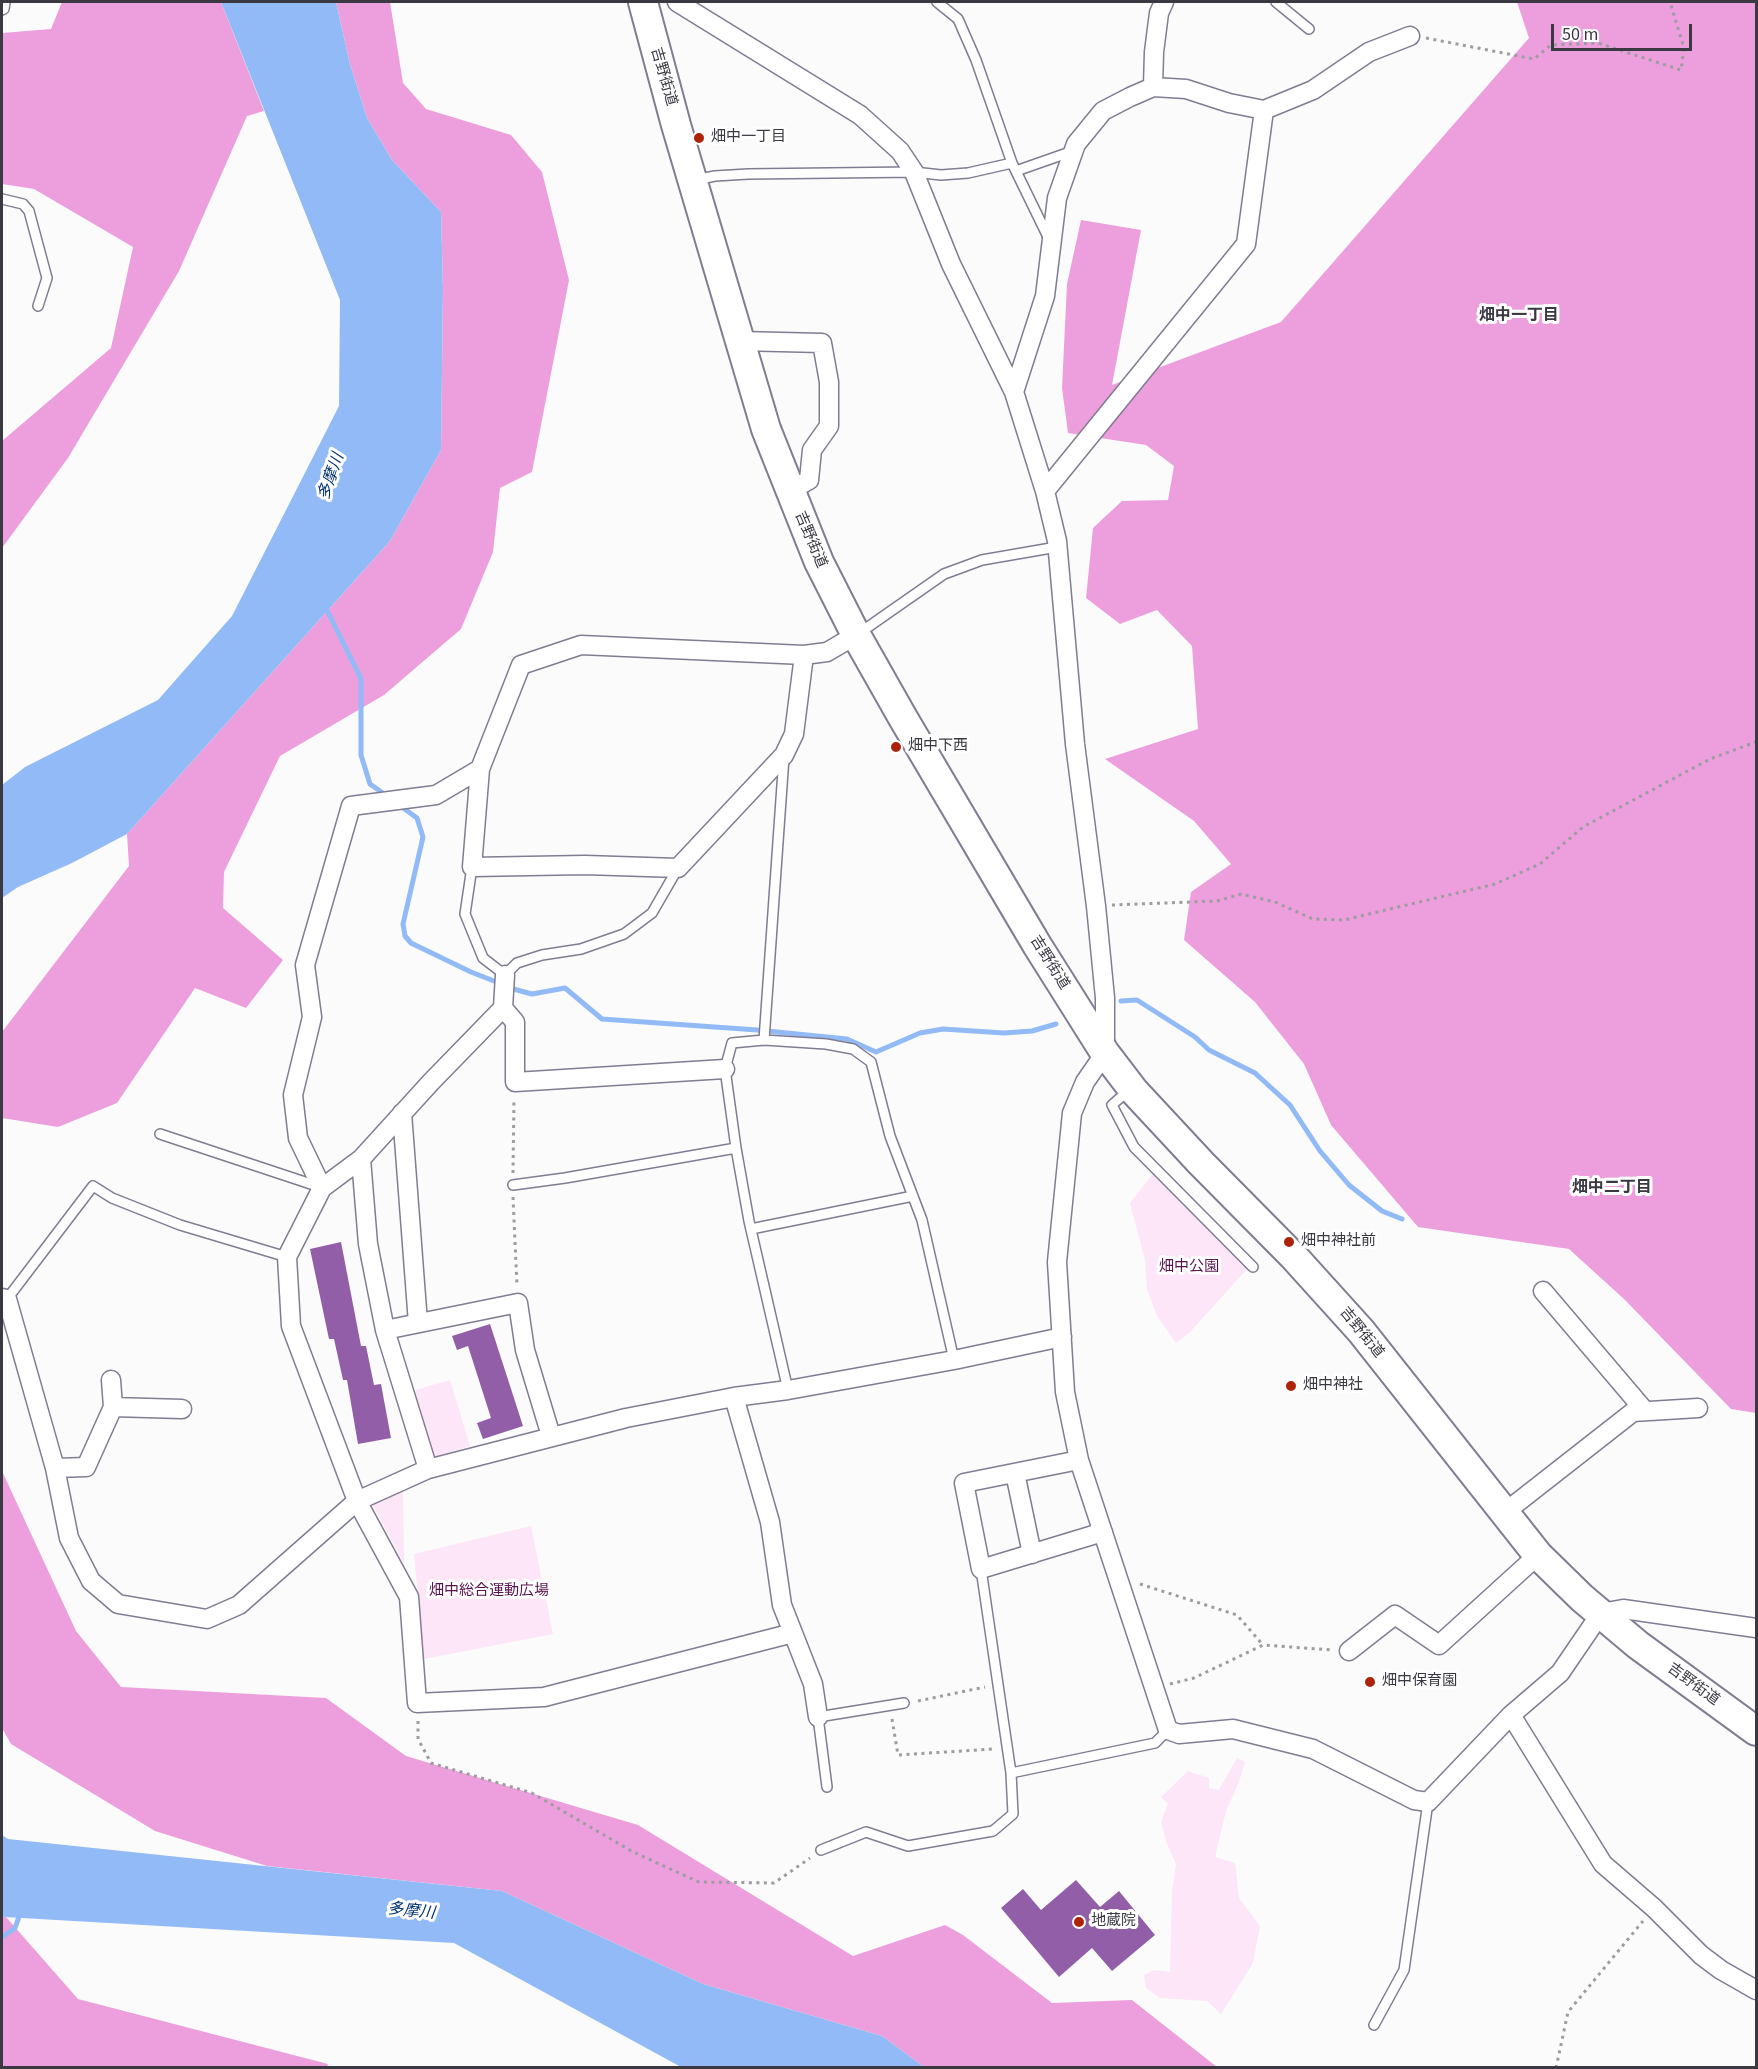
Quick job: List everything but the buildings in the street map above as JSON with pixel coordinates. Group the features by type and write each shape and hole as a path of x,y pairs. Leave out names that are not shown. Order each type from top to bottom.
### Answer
{"main road":[{"name":"吉野街道","path":"643,2 766,429 819,562 856,635 1037,945 1105,1053 1132,1087 1201,1163 1295,1258 1361,1331 1539,1555 1638,1645 1756,1731"}],"street":[{"path":"677,2 860,115 900,151 914,172 951,264 1014,392 1046,491 1057,547 1075,744 1096,906 1105,998 1105,1053 1085,1082 1072,1113 1057,1262 1065,1392 1080,1460 1168,1730 1179,1734 1233,1729 1313,1749 1414,1800 1428,1802 1511,1715 1560,1673 1601,1613 1623,1610 1756,1628"},
{"path":"1152,87 1159,13 1164,2"},
{"path":"1014,392 1045,296 1057,198 1076,144 1103,111 1152,87 1186,89 1229,103 1264,110 1313,90 1369,52 1410,36"},
{"path":"1046,491 1246,244 1264,110"},
{"path":"739,341 822,343 829,382 829,426 812,450 809,480 790,491"},
{"path":"804,655 794,734 784,755 678,868 585,865 472,867 480,769 521,665 581,645 804,655 827,652 856,635"},
{"path":"322,1188 298,1138 293,1095 312,1017 305,965 351,806 436,795 480,769"},
{"path":"505,975 503,1008 402,1113 361,1160 322,1188 287,1257 291,1326 357,1501 410,1597 417,1703 544,1697 793,1633"},
{"path":"503,1008 515,1022 515,1082 725,1069"},
{"path":"402,1113 418,1323"},
{"path":"361,1160 368,1244 385,1330 428,1469"},
{"path":"1543,1291 1645,1411"},
{"path":"4,1298 55,1468 69,1538 92,1581 118,1604 207,1619 239,1605 357,1501 428,1469 626,1418 734,1397 788,1390 954,1360 1062,1337"},
{"path":"385,1330 518,1303 525,1350 550,1436"},
{"path":"55,1468 86,1467 113,1407 111,1380"},
{"path":"734,1397 770,1522 782,1605 813,1684 818,1717"},
{"path":"113,1407 183,1409"},
{"path":"1504,1513 1633,1412 1698,1408"},
{"path":"1080,1460 964,1483 981,1569 1103,1532"},
{"path":"1015,1473 1032,1554"},
{"path":"1349,1651 1395,1615 1439,1645 1539,1555"},
{"path":"1511,1715 1603,1864 1654,1908 1701,1955 1721,1970 1756,1990"}],"lane":[{"path":"2,10 5,2"},
{"path":"937,2 958,19 976,60 1014,167 1052,244"},
{"path":"1276,2 1309,29"},
{"path":"693,181 715,176 748,174 914,172 941,176 1014,167 1073,151"},
{"path":"2,199 22,204 29,211 47,278 38,306"},
{"path":"856,635 944,574 982,560 1057,547"},
{"path":"764,1040 784,755"},
{"path":"472,867 465,914 483,958 505,975 517,963 542,955 581,949 624,934 652,913 678,868"},
{"path":"788,1390 751,1229 736,1148 725,1069 732,1043 764,1040 826,1044 853,1049 871,1062 890,1136 922,1221 954,1360"},
{"path":"1132,1087 1112,1105 1134,1147 1253,1267"},
{"path":"160,1134 322,1188"},
{"path":"513,1185 736,1148"},
{"path":"4,1298 93,1186 112,1198 180,1225 287,1257"},
{"path":"751,1229 913,1196"},
{"path":"821,1850 866,1832 908,1846 993,1831 1013,1814 1011,1773 981,1569"},
{"path":"827,1787 818,1717 904,1703"},
{"path":"1011,1773 1155,1743 1168,1730"},
{"path":"1374,2025 1404,1970 1428,1802"}],"path":[{"path":"1410,36 1534,59 1551,45 1598,43 1681,70 1684,48 1670,2"},
{"path":"1096,906 1217,901 1241,894 1275,903 1313,919 1344,920 1495,884 1540,864 1583,827 1710,759 1756,742"},
{"path":"1115,1568 1136,1583 1237,1615 1263,1645"},
{"path":"1154,1687 1194,1678 1263,1645 1349,1651"},
{"path":"904,1703 997,1684"},
{"path":"417,1703 418,1739 431,1763 532,1794 633,1852 699,1882 774,1883 821,1850"},
{"path":"890,1705 898,1755 1007,1749"},
{"path":"1556,2067 1568,2012 1654,1908"}],"green space":[{"name":"畑中公園","path":"1155,1171 1248,1268 1190,1332 1176,1343 1157,1316 1147,1289 1145,1260 1130,1203"},
{"path":"450,1380 470,1446 432,1458 412,1391"},
{"path":"403,1492 404,1564 373,1505"},
{"name":"畑中総合運動広場","path":"531,1526 553,1634 424,1659 414,1554"},
{"path":"1237,1758 1245,1762 1226,1811 1215,1857 1235,1863 1239,1898 1260,1926 1253,1963 1221,2014 1207,2001 1160,1998 1146,1988 1144,1975 1154,1970 1170,1972 1172,1892 1176,1864 1161,1822 1168,1804 1161,1797 1188,1771 1209,1778 1209,1788 1219,1790"}],"shaded area":[{"path":"62,2 221,2 264,111 247,116 179,271 68,458 2,548 2,441 111,348 133,247 34,189 2,184 2,33 51,29"},
{"path":"336,2 390,2 403,83 426,109 511,135 542,172 569,280 532,472 500,488 493,552 461,629 384,695 280,756 224,872 223,908 283,960 246,1008 195,988 117,1103 58,1127 2,1118 2,1032 129,866 127,834 390,541 441,450 443,288 441,212 392,160 367,118 350,64"},
{"path":"1517,2 1756,2 1756,1413 1731,1409 1624,1299 1569,1249 1418,1227 1331,1125 1304,1064 1255,1002 1184,940 1191,892 1231,864 1194,821 1105,759 1198,729 1192,646 1157,610 1120,624 1086,598 1093,528 1122,501 1168,500 1174,466 1146,445 1068,433 1062,388 1067,284 1081,220 1141,230 1112,385 1281,322 1529,38"},
{"path":"2,1471 76,1631 121,1687 326,1698 406,1756 638,1825 853,1956 945,1925 963,1935 1052,2003 1132,2000 1217,2067 924,2067 882,2036 703,1984 502,1891 267,1866 155,1831 11,1744 2,1728"},
{"path":"2,1916 6,1917 78,1999 328,2064 327,2067 2,2067"}],"water":[{"name":"多摩川","path":"221,2 336,2 350,64 367,118 392,160 441,212 443,288 441,450 390,541 127,834 72,863 18,887 2,898 2,785 25,767 158,700 232,616 339,406 340,300"},
{"name":"多摩川","path":"2,1835 8,1839 502,1891 703,1984 882,2036 924,2067 681,2067 454,1943 5,1917 2,1916"}],"waterway":[{"path":"324,604 361,679 361,755 370,784 387,796"},
{"path":"399,805 417,818 423,837 403,924 405,936 411,943 471,972 517,990 532,994 565,988 602,1019 847,1039 876,1052 920,1033 943,1029 1004,1033 1032,1031 1056,1024"},
{"path":"1121,1001 1137,1000 1195,1037 1209,1050 1255,1073 1290,1105 1320,1151 1349,1185 1382,1211 1402,1219"},
{"path":"2,1937 15,1928 20,1914"}],"place":[{"name":"畑中一丁目","path":"699,138"},
{"name":"畑中下西","path":"896,747"},
{"name":"畑中神社前","path":"1289,1242"},
{"name":"畑中神社","path":"1291,1386"},
{"name":"畑中保育園","path":"1370,1682"},
{"name":"地蔵院","path":"1079,1922"}],"district":[{"name":"畑中一丁目","path":"1519,316"},
{"name":"畑中二丁目","path":"1612,1188"}]}
